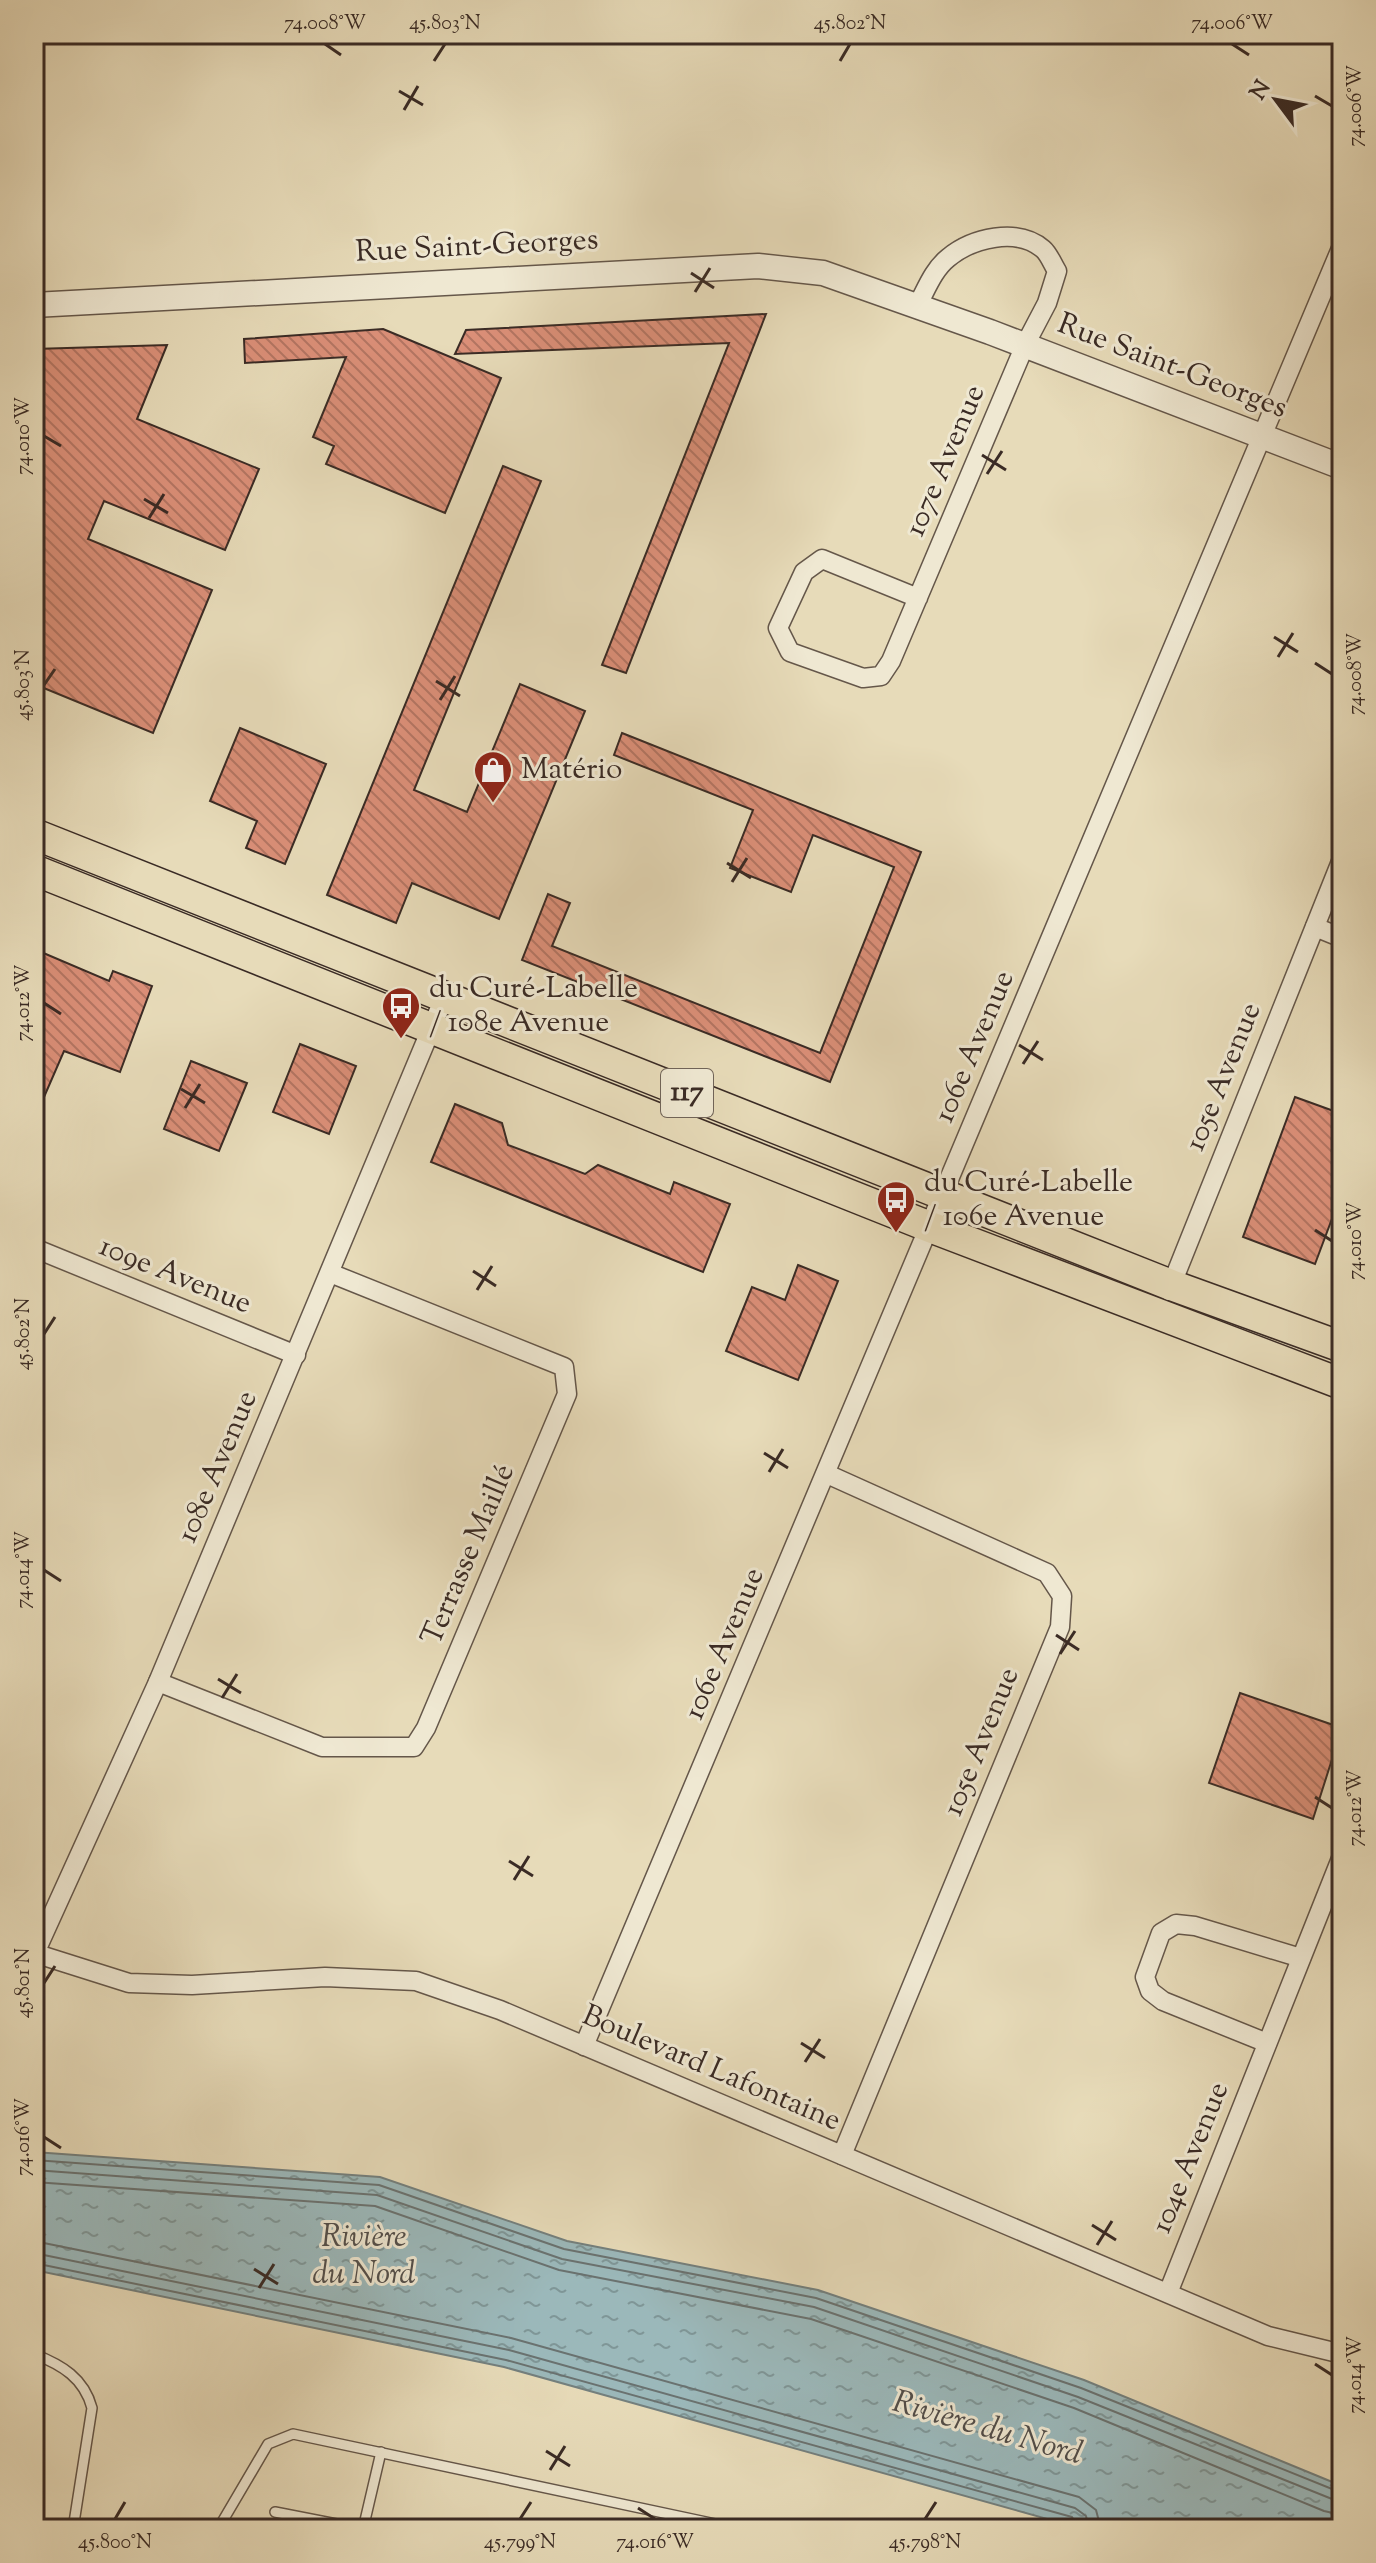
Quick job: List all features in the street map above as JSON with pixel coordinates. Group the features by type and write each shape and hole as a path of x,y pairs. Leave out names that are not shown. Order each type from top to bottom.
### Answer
{"main road":[{"name":"117","path":"34,834 1171,1285 1342,1347"},
{"name":"117","path":"34,870 930,1227 1342,1384"}],"street":[{"name":"Rue Saint-Georges","path":"917,306 934,274 949,257 978,242 1007,235 1043,249 1057,271 1047,303 1025,345"},
{"name":"106e Avenue","path":"584,2046 1342,246"},
{"name":"Rue Saint-Georges","path":"34,305 409,282 758,266 823,273 1025,345 1342,467"},
{"name":"107e Avenue","path":"918,598 822,559 804,572 778,628 790,652 863,678 881,676 891,661 918,598 1025,345"},
{"name":"105e Avenue","path":"1159,1316 1342,859"},
{"path":"1315,927 1342,938"},
{"name":"108e Avenue","path":"35,1953 158,1682 444,998"},
{"name":"109e Avenue","path":"34,1248 296,1355"},
{"name":"Terrasse Maillé","path":"158,1682 322,1747 414,1747 426,1728 561,1409 567,1394 564,1367 330,1273"},
{"name":"105e Avenue","path":"827,1474 1047,1573 1062,1596 1060,1627 842,2155"},
{"name":"104e Avenue","path":"1168,2293 1342,1856"},
{"path":"1267,2043 1163,2001 1150,1991 1145,1977 1161,1933 1176,1924 1195,1926 1301,1958"},
{"name":"Boulevard Lafontaine","path":"35,1953 129,1983 192,1985 325,1977 416,1981 500,2010 1268,2336 1342,2354"}],"lane":[{"path":"34,2354 68,2370 87,2390 92,2408 73,2529"},
{"path":"218,2529 268,2444 293,2434 739,2529"},
{"path":"275,2512 362,2529 381,2452"}],"water":[{"name":"Rivière du Nord","path":"34,2152 380,2177 567,2241 818,2290 1084,2380 1342,2486 1342,2529 1083,2529 504,2367 34,2270"}],"building":[{"path":"766,314 626,673 602,665 729,343 455,354 466,330"},
{"path":"383,329 501,378 445,513 326,464 334,446 313,437 346,357 245,363 244,339"},
{"path":"167,345 137,419 259,469 225,550 104,501 88,539 212,590 153,733 34,684 34,349"},
{"path":"503,466 541,481 414,790 467,812 520,684 585,711 499,919 412,883 396,923 327,895"},
{"path":"240,728 326,764 285,864 246,848 257,821 210,801"},
{"path":"622,733 921,852 830,1082 522,960 548,894 570,903 552,946 820,1053 894,867 813,835 791,892 730,868 753,810 614,755"},
{"path":"34,949 109,981 113,971 152,986 120,1072 64,1051 34,1120"},
{"path":"300,1044 356,1066 329,1134 273,1112"},
{"path":"191,1061 247,1083 219,1151 164,1129"},
{"path":"1295,1097 1342,1114 1342,1192 1315,1264 1243,1237"},
{"path":"455,1104 502,1123 508,1145 585,1174 598,1165 670,1194 674,1182 730,1204 703,1272 431,1162"},
{"path":"798,1265 838,1281 798,1380 726,1351 752,1287 785,1300"},
{"path":"1240,1693 1342,1728 1313,1819 1209,1783"}],"place":[{"name":"Matério","path":"493,804"},
{"name":"du Curé-Labelle / 108e Avenue","path":"401,1040"},
{"name":"du Curé-Labelle / 106e Avenue","path":"896,1234"}]}
